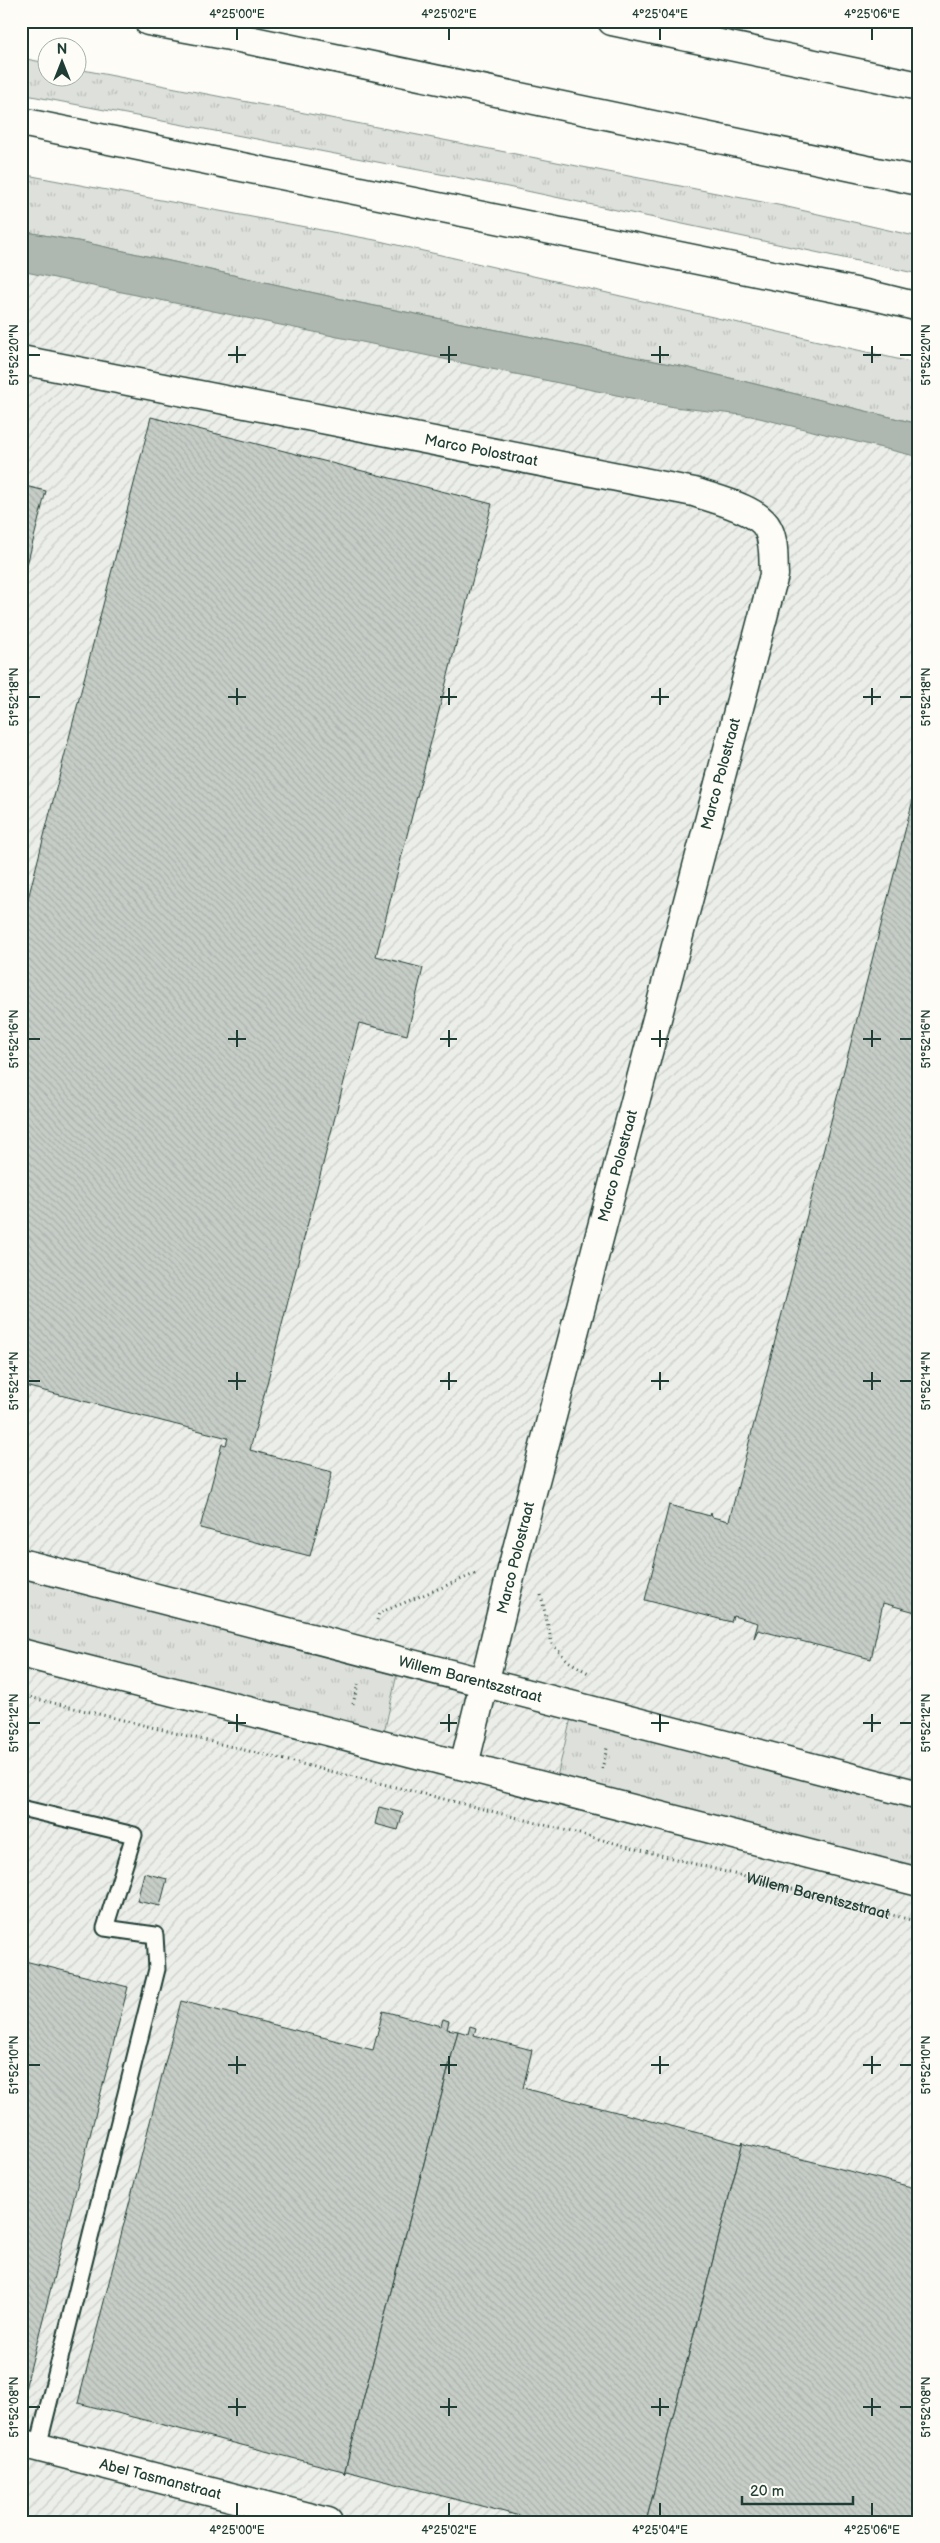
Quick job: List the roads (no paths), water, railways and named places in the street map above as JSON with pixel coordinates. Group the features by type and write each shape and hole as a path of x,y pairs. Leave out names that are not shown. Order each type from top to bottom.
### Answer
{"main road":[{"path":"148,21 259,42 919,181"},
{"path":"612,21 919,86"},
{"path":"21,122 860,293 919,308"},
{"name":"Marco Polostraat","path":"21,360 694,492 755,515 768,527 773,543 774,575 517,1549 464,1765"},
{"name":"Willem Barentszstraat","path":"21,1563 919,1795"},
{"path":"21,1653 919,1882"},
{"name":"Abel Tasmanstraat","path":"30,2445 328,2522"}],"lane":[{"path":"21,1808 134,1835 106,1928 155,1934 157,1969 30,2445"}]}
